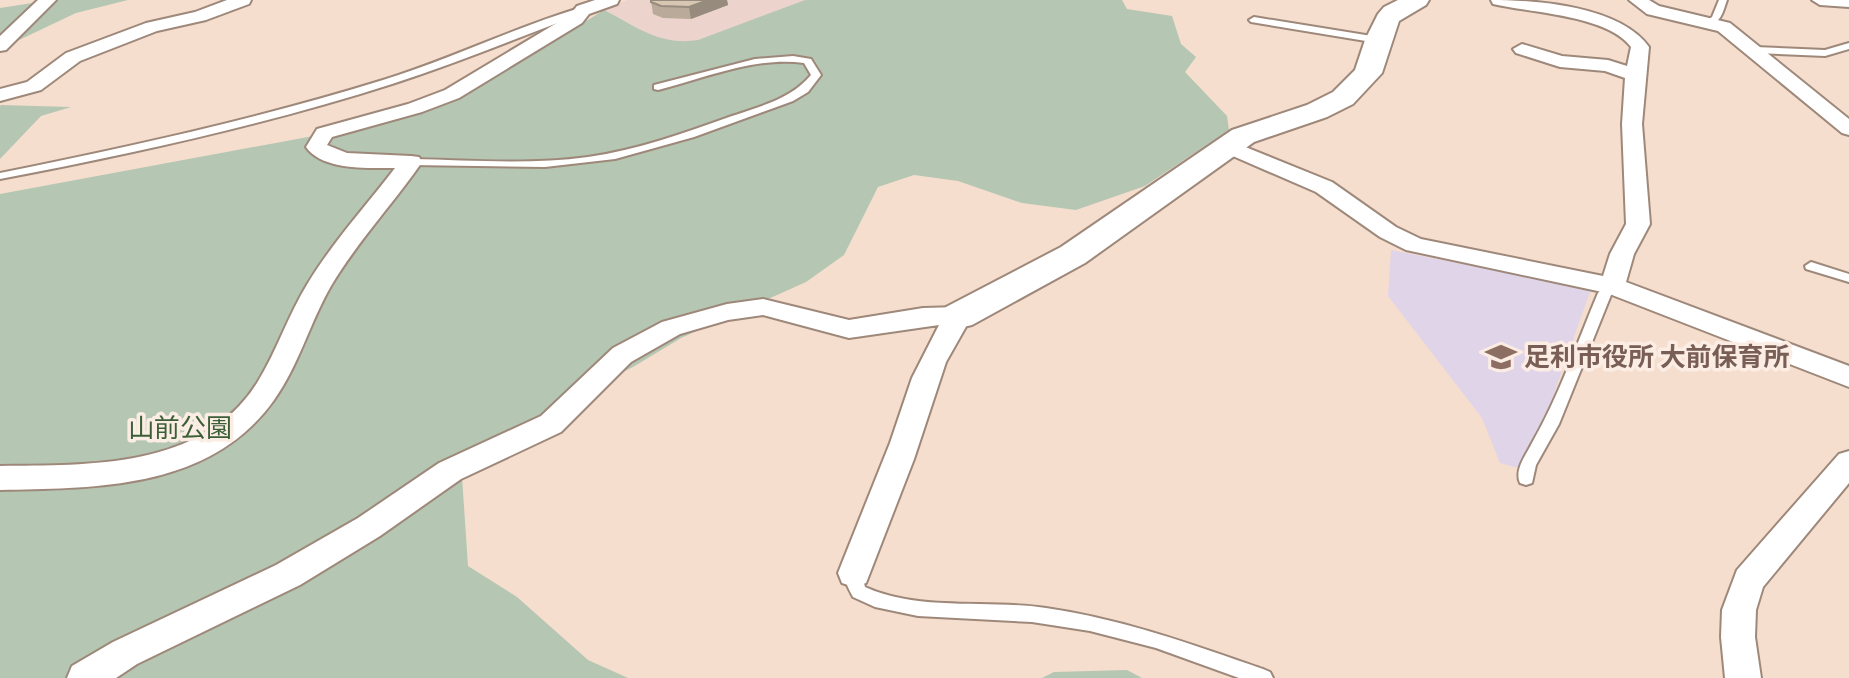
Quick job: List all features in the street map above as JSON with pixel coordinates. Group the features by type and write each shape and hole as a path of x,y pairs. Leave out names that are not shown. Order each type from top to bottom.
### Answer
{"street":[{"path":"0,46 48,0"},
{"path":"0,95 34,86 73,57 152,27 200,16 243,0"},
{"path":"411,162 337,158 321,153 316,147 324,133 415,108 452,94 576,19 583,10 611,0"},
{"path":"1499,0 1597,20 1621,29 1638,41 1640,47 1632,124 1638,195 1637,224 1622,254 1612,286"},
{"path":"1637,0 1653,10 1724,27 1849,129"},
{"path":"1820,0 1849,2"},
{"path":"854,573 904,445 940,341 959,316 1073,255 1243,136 1317,111 1343,98 1368,73 1378,40 1393,12 1412,1"},
{"path":"1522,49 1560,61 1608,66 1635,75"},
{"path":"1226,146 1324,187 1388,232 1413,245 1560,273 1612,286 1691,314 1849,377"},
{"path":"0,478 85,476 138,468 197,453 238,426 265,393 321,282 411,162"},
{"path":"85,678 124,653 288,575 369,527 450,471 551,424 622,355 671,328 727,312 763,307 849,329 923,317 959,316"},
{"path":"1743,678 1738,637 1740,610 1749,580 1849,461"}],"lane":[{"path":"1710,22 1716,18 1723,0"},
{"path":"0,177 92,159 253,121 389,82 583,10"},
{"path":"1254,20 1378,40"},
{"path":"1755,50 1825,53 1849,46"},
{"path":"411,162 546,164 591,160 682,138 789,99 803,90 816,75 808,61 794,57 658,88"},
{"path":"1811,266 1849,278"},
{"path":"1526,479 1528,465 1551,424 1605,293 1612,286"},
{"path":"854,573 854,582 859,592 887,602 960,612 1031,614 1093,624 1136,634 1263,678"}],"shaded area":[{"path":"628,0 805,0 698,40 679,43 663,41 604,10"},
{"name":"足利市役所 大前保育所","path":"1391,250 1591,289 1540,433 1518,468 1500,463 1482,418 1388,296"}],"green space":[{"path":"52,0 128,0 76,13 0,49 0,8"},
{"name":"山前公園","path":"805,0 1122,0 1127,9 1172,16 1181,44 1196,57 1185,72 1227,116 1229,130 1145,186 1076,210 1022,203 958,181 914,175 878,187 844,255 806,282 681,338 633,367 567,400 462,477 468,566 517,597 588,660 628,678 0,678 0,194 324,134 404,111 523,60 604,10 649,34 684,41 698,40"},
{"path":"0,106 71,107 41,116 0,159"},
{"path":"1127,670 1142,678 1042,678 1054,672"}],"building":[{"path":"651,0 708,0 689,7 661,6"}],"place":[{"name":"足利市役所 大前保育所","path":"1501,357"}]}
